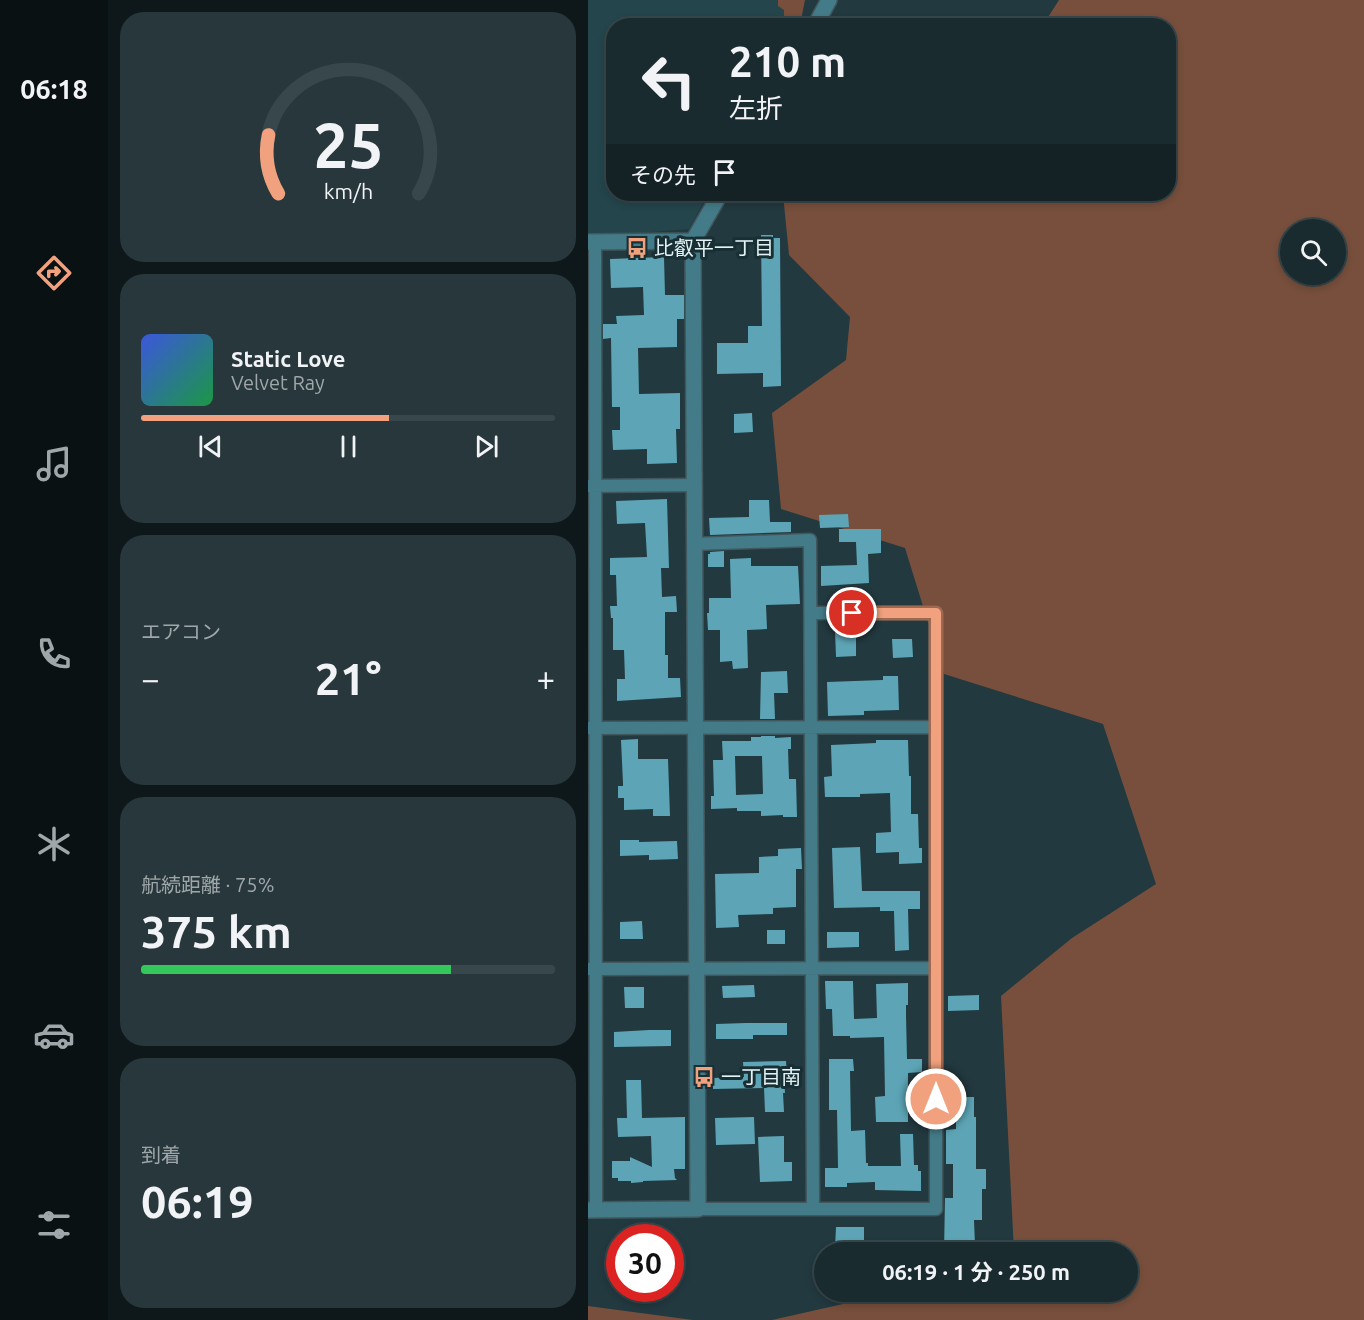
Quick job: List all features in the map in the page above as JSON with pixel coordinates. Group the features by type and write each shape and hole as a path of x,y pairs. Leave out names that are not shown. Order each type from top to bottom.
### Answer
{"street":[{"path":"819,18 829,0"},
{"path":"698,1209 693,241 716,201"},
{"path":"693,241 592,242 592,1210 936,1209 936,613 811,613"},
{"path":"592,486 694,485"},
{"path":"694,544 810,540 813,1209"},
{"path":"592,728 936,727"},
{"path":"592,969 936,968"}],"shaded area":[{"path":"588,0 796,0 794,18 606,18 606,201 704,201 689,229 588,234"},
{"path":"778,0 805,0 801,18 784,18 784,10 778,6"},
{"path":"1059,0 1364,0 1364,1320 772,1320 852,1302 1138,1302 1138,1242 1013,1242 1001,996 1072,938 1156,884 1103,724 944,674 905,548 781,509 772,413 846,360 850,317 789,255 784,201 1176,201 1176,18 1047,18"},
{"path":"588,1306 693,1320 588,1320"}],"building":[{"path":"761,235 773,235 773,238 780,238 781,386 763,387 763,373 717,374 717,343 748,343 748,326 762,326"},
{"path":"664,257 665,295 684,295 684,319 677,319 677,347 638,348 639,394 680,393 680,429 676,429 677,463 647,464 647,449 613,450 612,430 620,430 620,407 612,407 611,338 603,339 603,324 617,324 616,316 644,315 643,287 611,288 610,259"},
{"path":"752,413 753,432 734,433 734,414"},
{"path":"667,499 669,568 661,568 662,597 676,596 677,612 665,612 665,655 668,655 668,678 680,678 681,697 617,701 617,679 625,679 624,650 613,650 613,618 611,618 610,606 617,606 616,575 610,575 610,558 647,557 645,523 617,524 616,501"},
{"path":"749,500 769,500 770,522 791,522 791,532 710,535 709,518 749,517"},
{"path":"848,514 849,527 820,528 819,515"},
{"path":"839,529 881,529 881,553 868,554 869,583 821,586 821,566 857,565 856,542 839,542"},
{"path":"724,551 724,567 708,567 710,552"},
{"path":"751,558 751,566 798,566 800,604 766,605 767,629 747,630 748,668 733,669 732,661 720,662 720,630 708,630 709,598 731,598 730,559"},
{"path":"856,629 856,656 836,657 835,630"},
{"path":"892,639 912,639 913,657 893,658"},
{"path":"787,671 788,693 774,693 775,719 760,719 761,672"},
{"path":"883,676 898,676 899,710 864,711 864,715 828,716 827,682 883,680"},
{"path":"751,737 791,737 791,749 788,749 789,779 796,779 797,817 761,816 761,811 737,811 737,808 711,809 711,796 714,796 713,760 723,760 722,741 751,741","holes":["735,756 762,756 763,794 736,795"]},
{"path":"638,739 638,759 668,759 670,816 653,816 653,809 624,810 624,798 618,798 618,786 623,786 621,740"},
{"path":"876,740 908,740 911,814 918,814 922,863 899,864 899,852 876,853 876,833 891,832 890,793 860,794 860,797 825,797 824,777 832,776 831,745 876,743"},
{"path":"620,840 677,841 678,859 649,860 649,855 620,856"},
{"path":"860,847 862,891 920,891 920,909 908,909 909,950 895,951 894,911 880,911 880,907 834,908 832,848"},
{"path":"801,848 802,869 796,869 796,907 773,908 773,914 738,915 739,927 716,928 715,874 759,873 759,857 778,856 778,849"},
{"path":"642,921 643,939 620,939 620,922"},
{"path":"767,930 785,930 785,944 767,944"},
{"path":"827,932 859,932 859,947 827,948"},
{"path":"825,981 853,981 854,1019 877,1018 876,984 908,983 907,1059 922,1059 922,1072 908,1073 908,1122 876,1122 875,1097 885,1096 884,1037 833,1036 832,1009 826,1009"},
{"path":"754,985 755,997 723,998 722,986"},
{"path":"624,987 644,987 644,1008 625,1008"},
{"path":"979,995 979,1010 948,1011 948,996"},
{"path":"787,1023 787,1035 753,1035 753,1039 716,1039 716,1024"},
{"path":"671,1030 671,1046 614,1047 614,1032"},
{"path":"829,1059 853,1059 854,1071 850,1071 851,1131 865,1130 868,1166 901,1166 900,1134 913,1134 914,1165 918,1165 918,1171 921,1171 921,1191 875,1190 875,1182 847,1183 847,1187 825,1187 825,1168 838,1168 837,1110 829,1110"},
{"path":"786,1061 784,1112 765,1112 764,1088 713,1089 713,1078 744,1077 743,1062"},
{"path":"626,1080 641,1080 642,1118 685,1117 685,1169 674,1169 677,1180 631,1183 631,1181 618,1181 618,1178 612,1178 612,1161 630,1161 630,1157 652,1167 651,1136 618,1137 617,1118 627,1118"},
{"path":"956,1097 974,1097 976,1169 986,1169 986,1189 982,1189 982,1220 974,1220 975,1242 944,1242 945,1198 953,1198 953,1164 946,1164 946,1130 956,1129"},
{"path":"754,1117 755,1144 716,1145 715,1118"},
{"path":"784,1136 784,1162 792,1162 792,1181 760,1182 758,1137"},
{"path":"836,1227 864,1227 864,1242 835,1242"}],"place":[{"name":"比叡平一丁目","path":"637,248"},
{"name":"一丁目南","path":"704,1077"}],"route":[{"path":"852,613 936,613 936,1099"}]}
